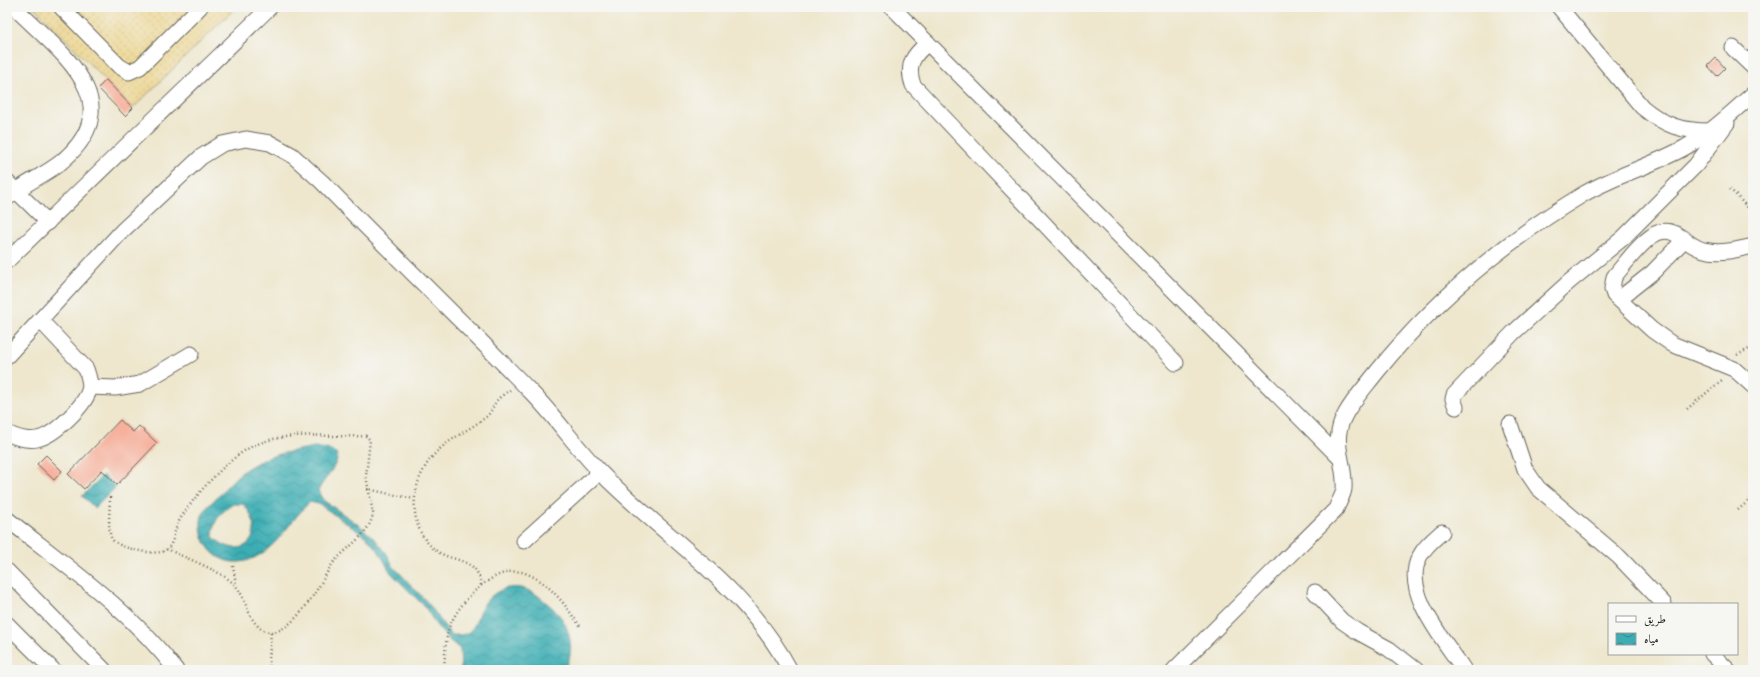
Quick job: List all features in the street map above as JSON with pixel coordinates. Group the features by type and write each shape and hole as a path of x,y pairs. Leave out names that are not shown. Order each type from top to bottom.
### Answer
{"street":[{"path":"14,7 72,65 84,80 90,97 91,115 86,133 76,147 60,162 10,190 48,222"},
{"path":"61,7 119,66 129,72 140,66 200,7"},
{"path":"7,261 270,7"},
{"path":"892,7 1339,457"},
{"path":"1559,7 1642,107 1656,119 1673,127 1691,131 1710,131"},
{"path":"928,43 912,58 909,67 913,84 1176,363"},
{"path":"1733,48 1753,67"},
{"path":"1174,670 1336,509 1344,491 1344,471 1339,457 1337,442 1339,426 1346,413 1387,359 1422,321 1498,252 1540,222 1583,194 1685,148 1710,131 1753,94"},
{"path":"1456,407 1453,399 1457,392 1513,333 1569,282 1623,238 1696,165 1716,140 1733,112"},
{"path":"7,356 122,232 201,157 222,144 246,139 270,143 297,159 322,182 523,384 600,472 649,518 682,544 716,574 746,606 773,640 790,670"},
{"path":"1753,246 1716,252 1703,250 1684,240 1675,233 1661,231 1649,239 1614,277 1612,289 1618,299 1652,330 1672,344 1734,369 1753,386"},
{"path":"1618,299 1654,272 1684,240"},
{"path":"7,433 29,440 44,437 51,433 81,404 90,387 86,369 40,320"},
{"path":"90,387 115,388 140,384 191,354"},
{"path":"1510,424 1525,469 1538,488 1619,557 1663,603"},
{"path":"524,541 600,472"},
{"path":"7,519 106,598 139,628 176,670"},
{"path":"1442,532 1430,543 1419,557 1415,574 1416,592 1423,608 1464,670"},
{"path":"7,572 104,670"},
{"path":"1315,592 1342,621 1358,632 1390,649 1416,670"},
{"path":"7,624 53,670"},
{"path":"1713,655 1728,670"}],"path":[{"path":"1730,189 1753,213"},
{"path":"1687,409 1734,369"},
{"path":"481,585 480,578 474,567 468,563 442,555 428,543 419,529 415,513 414,499 418,480 432,456 459,434 486,416 504,394 523,384"},
{"path":"110,497 110,534 115,543 150,553 160,553 167,549 178,524 192,502 239,454 264,441 278,437 328,435 368,437 371,442 366,476 367,489 373,513 369,525 358,538 337,557 308,605 286,625 271,632 262,630 256,624 236,586 233,566"},
{"path":"367,489 414,499"},
{"path":"1738,510 1753,498"},
{"path":"167,549 224,577 236,586"},
{"path":"444,670 445,644 450,626 458,611 481,585 501,573 512,571 525,573 544,584 558,596 580,626"},
{"path":"270,670 271,632"}],"sand":[{"path":"34,7 236,7 133,108"}],"water":[{"path":"315,447 331,450 338,455 335,465 318,491 323,500 359,525 376,540 387,554 393,566 428,603 451,635 463,635 469,632 474,626 485,603 491,596 505,589 520,588 528,590 554,609 564,622 570,642 570,656 564,670 461,670 460,649 449,640 437,626 425,607 391,573 378,550 365,536 319,504 310,502 270,547 254,558 246,561 230,562 223,560 211,551 203,537 201,518 208,506 235,478 258,462 274,456","holes":["233,504 243,504 250,514 254,525 250,542 235,548 225,545 213,537 216,521 221,514"]},
{"path":"103,475 116,487 95,508 82,496"}],"building":[{"path":"1716,58 1725,68 1717,76 1708,66"},
{"path":"106,80 133,108 125,116 98,88"},
{"path":"120,420 133,432 139,426 157,443 117,485 102,470 84,489 68,474"},
{"path":"46,455 62,471 54,480 37,464"}]}
